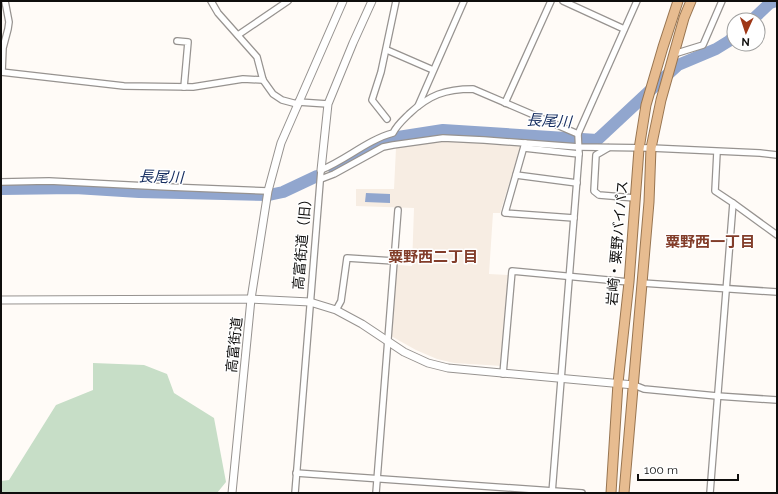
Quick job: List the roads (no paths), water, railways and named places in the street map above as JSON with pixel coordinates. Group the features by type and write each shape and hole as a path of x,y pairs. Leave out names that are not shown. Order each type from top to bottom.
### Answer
{"highway":[{"name":"岩崎・粟野バイパス","path":"611,493 618,383 629,282 639,149 646,104 678,1"},
{"name":"岩崎・粟野バイパス","path":"624,493 649,202 651,148 663,92 690,1"}],"street":[{"path":"5,1 9,22 3,48 2,72 124,86 193,87 243,79 263,80"},
{"path":"212,1 218,13 257,57 263,80 273,94 282,100 298,103 328,104"},
{"path":"238,36 288,1"},
{"path":"1,182 49,181 268,190 282,143 343,1"},
{"name":"高富街道（旧）","path":"295,493 321,170 328,104 372,1"},
{"path":"388,119 372,100 387,50 396,1"},
{"path":"418,106 464,1"},
{"path":"505,103 551,1"},
{"path":"563,1 624,29"},
{"path":"552,492 579,151 578,134 637,1"},
{"path":"674,54 703,45 722,1"},
{"path":"177,41 188,42 184,87"},
{"path":"387,50 433,70"},
{"path":"393,143 393,134 396,126 418,106 428,98 442,92 459,89 473,89 578,134"},
{"path":"321,170 336,164 380,136 393,134"},
{"path":"321,179 334,174 373,152 393,143 443,138 579,151 608,148 651,148 760,153 777,156"},
{"path":"369,144 373,152"},
{"path":"525,145 505,213 574,218"},
{"path":"608,148 596,155 594,191 599,195 635,198"},
{"path":"717,152 715,191 777,234"},
{"path":"516,175 576,183"},
{"name":"高富街道","path":"232,493 251,299 268,190"},
{"path":"710,493 733,203"},
{"path":"376,493 398,210"},
{"path":"336,310 341,301 347,258 394,261"},
{"path":"503,374 512,271 629,282"},
{"path":"642,283 777,292"},
{"path":"1,300 251,299 310,302 336,310 362,324 404,352 428,363 442,367 503,374 618,383 634,385 644,389 777,400"},
{"path":"296,473 582,493"}],"water":[{"path":"366,193 390,194 390,203 365,202"}],"waterway":[{"name":"長尾川","path":"760,12 770,3 776,1"},
{"name":"長尾川","path":"334,169 354,159 379,142 398,137 443,130 597,140 678,65 716,49 726,43"},
{"name":"長尾川","path":"1,189 75,188 139,192 269,195 283,192 317,176"}],"district":[{"name":"粟野西一丁目","path":"710,242"},
{"name":"粟野西二丁目","path":"433,257"}]}
